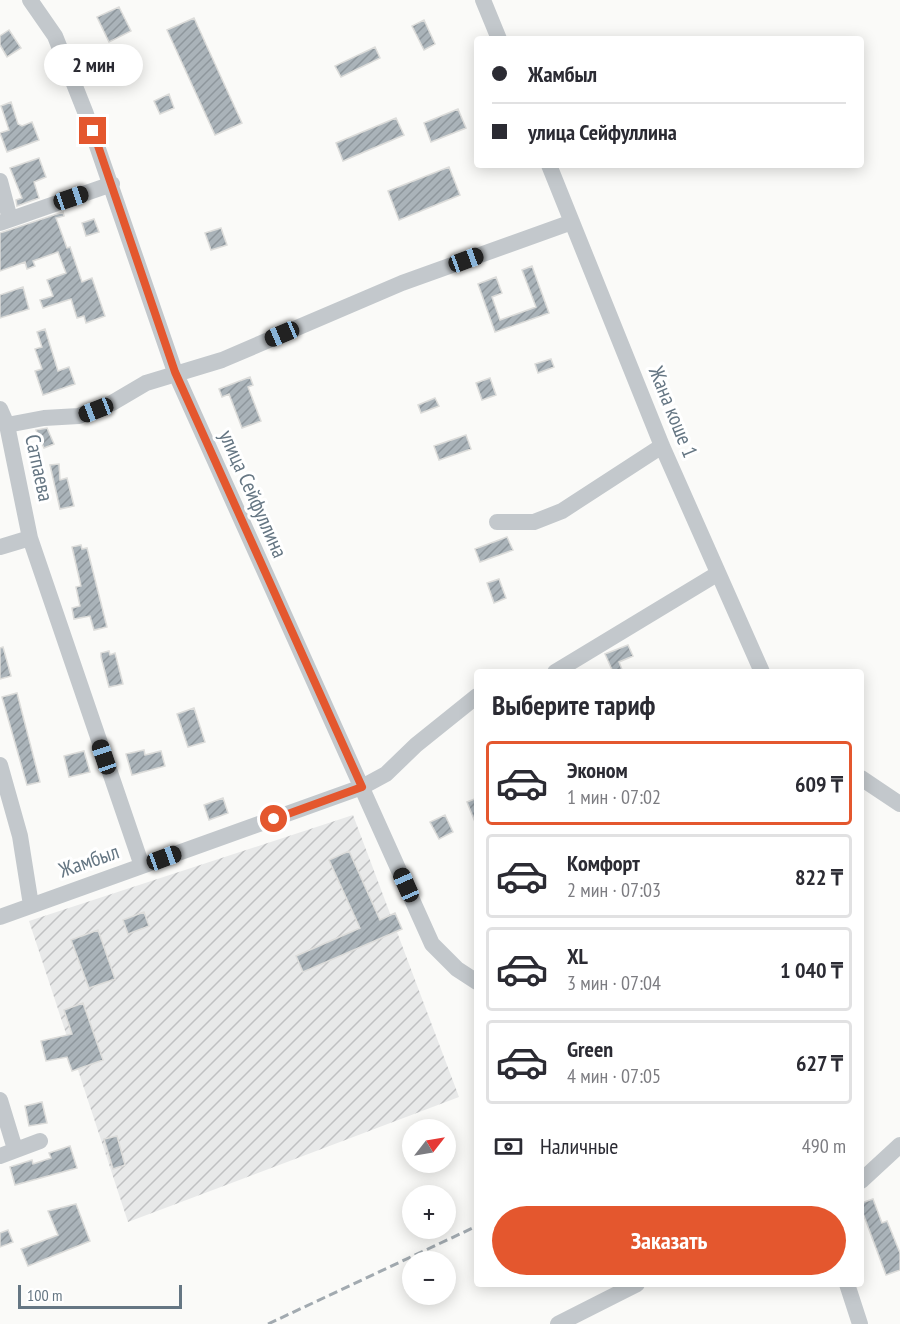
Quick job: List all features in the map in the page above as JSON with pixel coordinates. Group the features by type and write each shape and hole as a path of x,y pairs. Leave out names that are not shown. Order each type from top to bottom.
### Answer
{"street":[{"path":"483,0 498,36"},
{"name":"улица Сейфуллина","path":"34,1 55,36 112,184 175,372 432,944 457,969 474,980"},
{"name":"Жана коше 1","path":"550,168 662,446 761,669"},
{"path":"0,181 5,221 112,184"},
{"path":"7,425 44,418 79,416 112,403 146,383 175,372 222,360 402,283 572,222"},
{"name":"Сатпаева","path":"0,409 7,425 8,465 30,538 142,866"},
{"path":"497,522 534,522 562,511 662,446"},
{"path":"0,547 30,538"},
{"path":"560,669 717,574"},
{"name":"Жамбыл","path":"0,916 362,787 386,774 416,745 474,698"},
{"path":"0,765 20,836 31,905"},
{"path":"864,780 900,804"},
{"path":"0,1100 7,1153 40,1141"},
{"path":"864,1178 900,1145"},
{"path":"601,1302 613,1287"},
{"path":"566,1322 631,1287"},
{"path":"848,1287 860,1324"}],"shaded area":[{"path":"353,815 459,1097 128,1222 29,921"}],"building":[{"path":"119,7 131,31 109,42 97,17"},
{"path":"194,18 242,123 215,135 167,30"},
{"path":"424,20 435,44 424,50 412,26"},
{"path":"9,30 21,48 7,57 0,45 0,36"},
{"path":"375,47 380,58 341,77 335,66"},
{"path":"169,94 174,108 160,114 154,101"},
{"path":"11,102 18,124 22,126 32,122 39,140 7,152 0,133 9,130 1,106"},
{"path":"458,109 466,128 431,142 424,123"},
{"path":"396,118 404,135 343,161 336,143"},
{"path":"39,158 46,177 34,182 39,198 17,206 16,200 22,198 10,168"},
{"path":"449,167 460,195 399,220 388,191"},
{"path":"63,212 64,216 56,218 67,248 70,247 82,282 92,278 105,316 86,323 84,316 77,318 71,299 43,308 40,300 53,296 47,280 66,273 58,252 33,261 35,266 27,269 25,262 0,271 0,233"},
{"path":"94,219 99,232 86,236 82,223"},
{"path":"221,228 227,245 211,250 205,233"},
{"path":"532,266 549,313 495,332 478,284 496,277 502,293 492,297 500,320 536,307 522,270"},
{"path":"23,287 29,309 0,318 0,295"},
{"path":"45,329 58,371 69,367 75,384 43,395 35,371 42,369 35,349 42,347 37,332"},
{"path":"551,359 554,367 538,373 535,364"},
{"path":"250,377 253,385 248,387 261,421 242,428 229,394 222,397 219,389"},
{"path":"490,378 496,395 482,400 476,383"},
{"path":"435,398 439,406 421,413 418,405"},
{"path":"47,428 54,444 44,448 36,430"},
{"path":"466,435 471,449 439,460 434,446"},
{"path":"59,464 60,480 67,478 74,506 60,509 50,465"},
{"path":"507,537 513,550 480,562 475,549"},
{"path":"81,545 82,549 87,548 107,627 94,630 90,616 74,619 72,608 80,606 76,587 81,586 72,547"},
{"path":"499,579 506,598 494,603 487,583"},
{"path":"628,645 633,656 619,662 622,669 612,669 605,654"},
{"path":"3,647 11,676 0,679 0,648"},
{"path":"109,651 110,655 115,653 123,684 109,687 101,653"},
{"path":"17,693 40,782 27,785 2,697"},
{"path":"194,708 205,742 188,747 177,714"},
{"path":"144,750 145,755 161,751 165,766 132,775 126,754"},
{"path":"84,751 90,772 69,777 64,756"},
{"path":"223,798 228,813 209,820 204,805"},
{"path":"474,799 474,820 467,802"},
{"path":"445,815 453,832 439,839 430,822"},
{"path":"349,851 380,920 395,913 402,929 303,972 296,956 360,928 329,860"},
{"path":"144,912 149,926 128,934 123,920"},
{"path":"98,930 115,979 89,988 71,940"},
{"path":"83,1003 103,1060 72,1071 67,1057 46,1061 41,1041 72,1034 64,1010"},
{"path":"42,1102 47,1123 29,1126 25,1106"},
{"path":"117,1136 125,1165 113,1169 104,1139"},
{"path":"70,1146 77,1168 15,1185 10,1167 32,1160 33,1164 51,1158 49,1153"},
{"path":"873,1199 882,1223 887,1221 900,1253 900,1270 886,1275 864,1216 864,1202"},
{"path":"76,1204 90,1241 28,1266 21,1249 58,1235 48,1211"},
{"path":"8,1230 13,1242 0,1247 0,1233"}],"railway":[{"path":"268,1324 474,1227"}],"route":[{"path":"93,131 175,372 283,618 362,787 274,819"}]}
